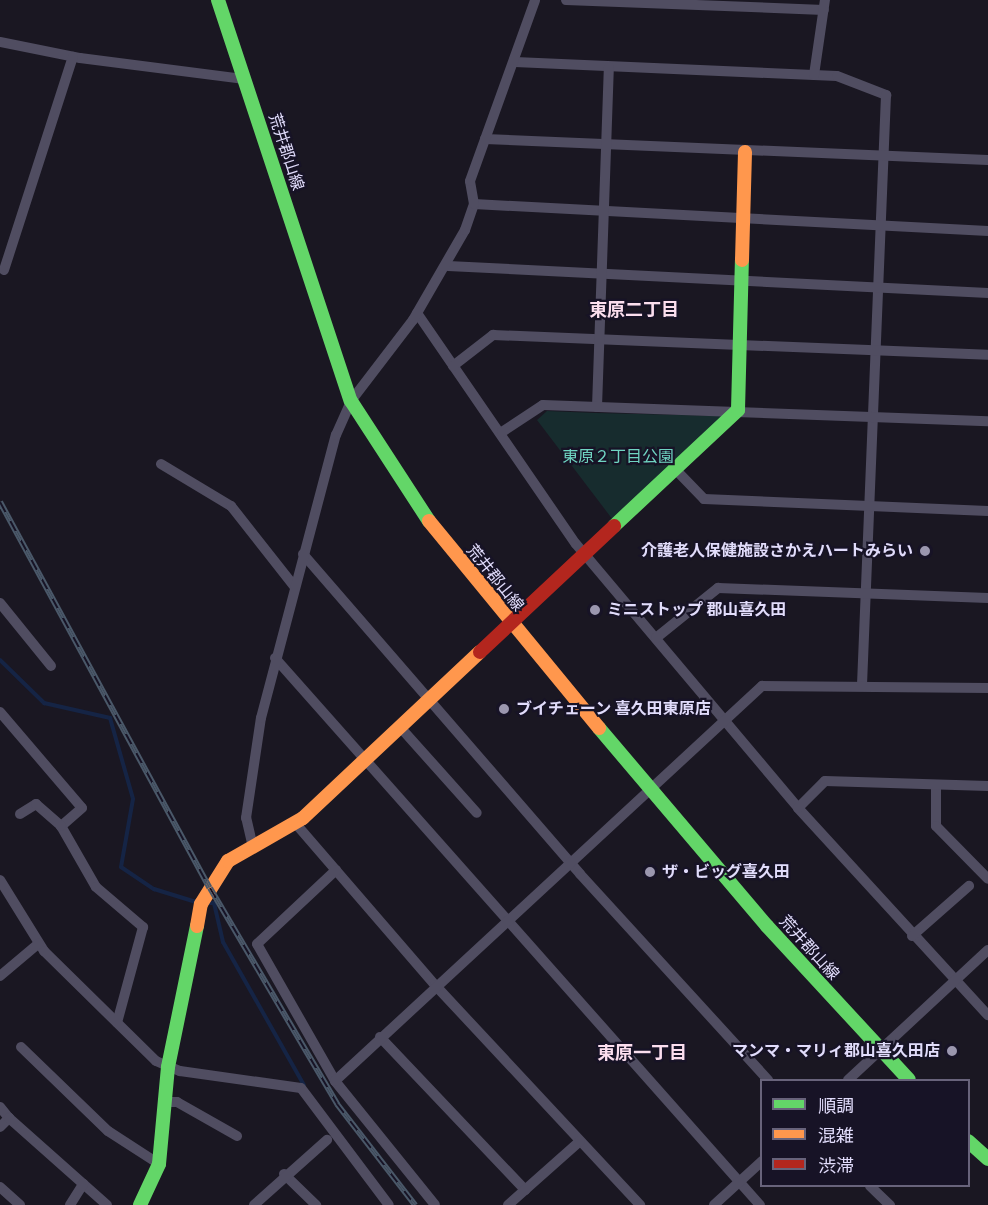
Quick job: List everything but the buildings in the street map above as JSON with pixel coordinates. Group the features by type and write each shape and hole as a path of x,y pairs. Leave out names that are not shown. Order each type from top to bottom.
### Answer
{"main road":[{"name":"荒井郡山線","path":"218,0 351,400 428,520 512,625 649,787 880,1051 908,1079"},
{"path":"140,1205 159,1164 168,1067 201,904 228,861 252,843 296,824 586,556 738,410 745,152"},
{"path":"970,1142 988,1159"}],"street":[{"path":"252,843 246,828 247,803 275,658 303,554 351,400 417,314 447,266 474,204 470,181 515,62 535,0"},
{"path":"566,0 824,5 814,75"},
{"path":"0,42 73,57 245,79"},
{"path":"4,270 73,57"},
{"path":"515,62 837,76 886,95 877,287 868,594 862,684"},
{"path":"597,406 609,67"},
{"path":"485,139 882,160 988,160"},
{"path":"474,204 744,216 988,231"},
{"path":"447,266 988,293"},
{"path":"417,314 502,432 586,556 798,808 953,981 988,1015"},
{"path":"453,366 494,335 988,355"},
{"path":"502,432 543,405 738,410 988,421"},
{"path":"161,464 231,506 294,586"},
{"path":"676,470 704,499 988,511"},
{"path":"303,554 571,863 767,1079"},
{"path":"656,638 718,588 988,598"},
{"path":"0,603 51,666"},
{"path":"275,658 363,763 760,1205"},
{"path":"335,1081 435,985 571,863 649,787 767,684 988,688"},
{"path":"0,712 82,808 61,826"},
{"path":"400,728 477,813"},
{"path":"798,808 825,781 988,786"},
{"path":"936,785 936,826 988,879"},
{"path":"20,814 36,804 61,826 96,887 143,927 117,1023"},
{"path":"296,824 435,985 640,1205"},
{"path":"336,870 257,944 335,1081 435,1205"},
{"path":"0,880 38,944 117,1023 168,1067 301,1088 389,1205"},
{"path":"912,936 969,886"},
{"path":"0,976 38,944"},
{"path":"849,1079 988,950"},
{"path":"380,1037 525,1190"},
{"path":"21,1047 108,1131 159,1164"},
{"path":"165,1102 177,1102 237,1136"},
{"path":"0,1107 9,1118 107,1205"},
{"path":"0,1127 9,1118"},
{"path":"254,1205 284,1174 327,1140"},
{"path":"508,1205 580,1141"},
{"path":"714,1205 760,1163"},
{"path":"284,1174 316,1205"},
{"path":"70,1205 83,1184"},
{"path":"0,1186 20,1205"},
{"path":"872,1187 890,1205"}],"green space":[{"name":"東原２丁目公園","path":"547,411 722,416 613,520 537,420"}],"waterway":[{"path":"0,660 44,703 110,718 133,799 121,867 154,889 196,902"},
{"path":"207,903 214,903 223,942 304,1085"}],"railway":[{"path":"0,502 210,888 337,1104 415,1205"}],"traffic: fast":[{"path":"218,0 351,401 429,521"},
{"path":"614,526 738,410 742,260"},
{"path":"599,728 767,926 908,1079"},
{"path":"140,1205 159,1164 168,1067 197,926"},
{"path":"970,1143 988,1159"}],"traffic: slow":[{"path":"742,260 745,152"},
{"path":"429,521 599,728"},
{"path":"197,926 201,904 228,861 303,818 480,652"}],"traffic: jam":[{"path":"480,652 614,526"}],"place":[{"name":"介護老人保健施設さかえハートみらい","path":"925,551"},
{"name":"ミニストップ 郡山喜久田","path":"595,610"},
{"name":"ブイチェーン 喜久田東原店","path":"504,709"},
{"name":"ザ・ビッグ喜久田","path":"650,872"},
{"name":"マンマ・マリィ郡山喜久田店","path":"952,1051"}],"district":[{"name":"東原二丁目","path":"634,310"},
{"name":"東原一丁目","path":"642,1053"}]}
